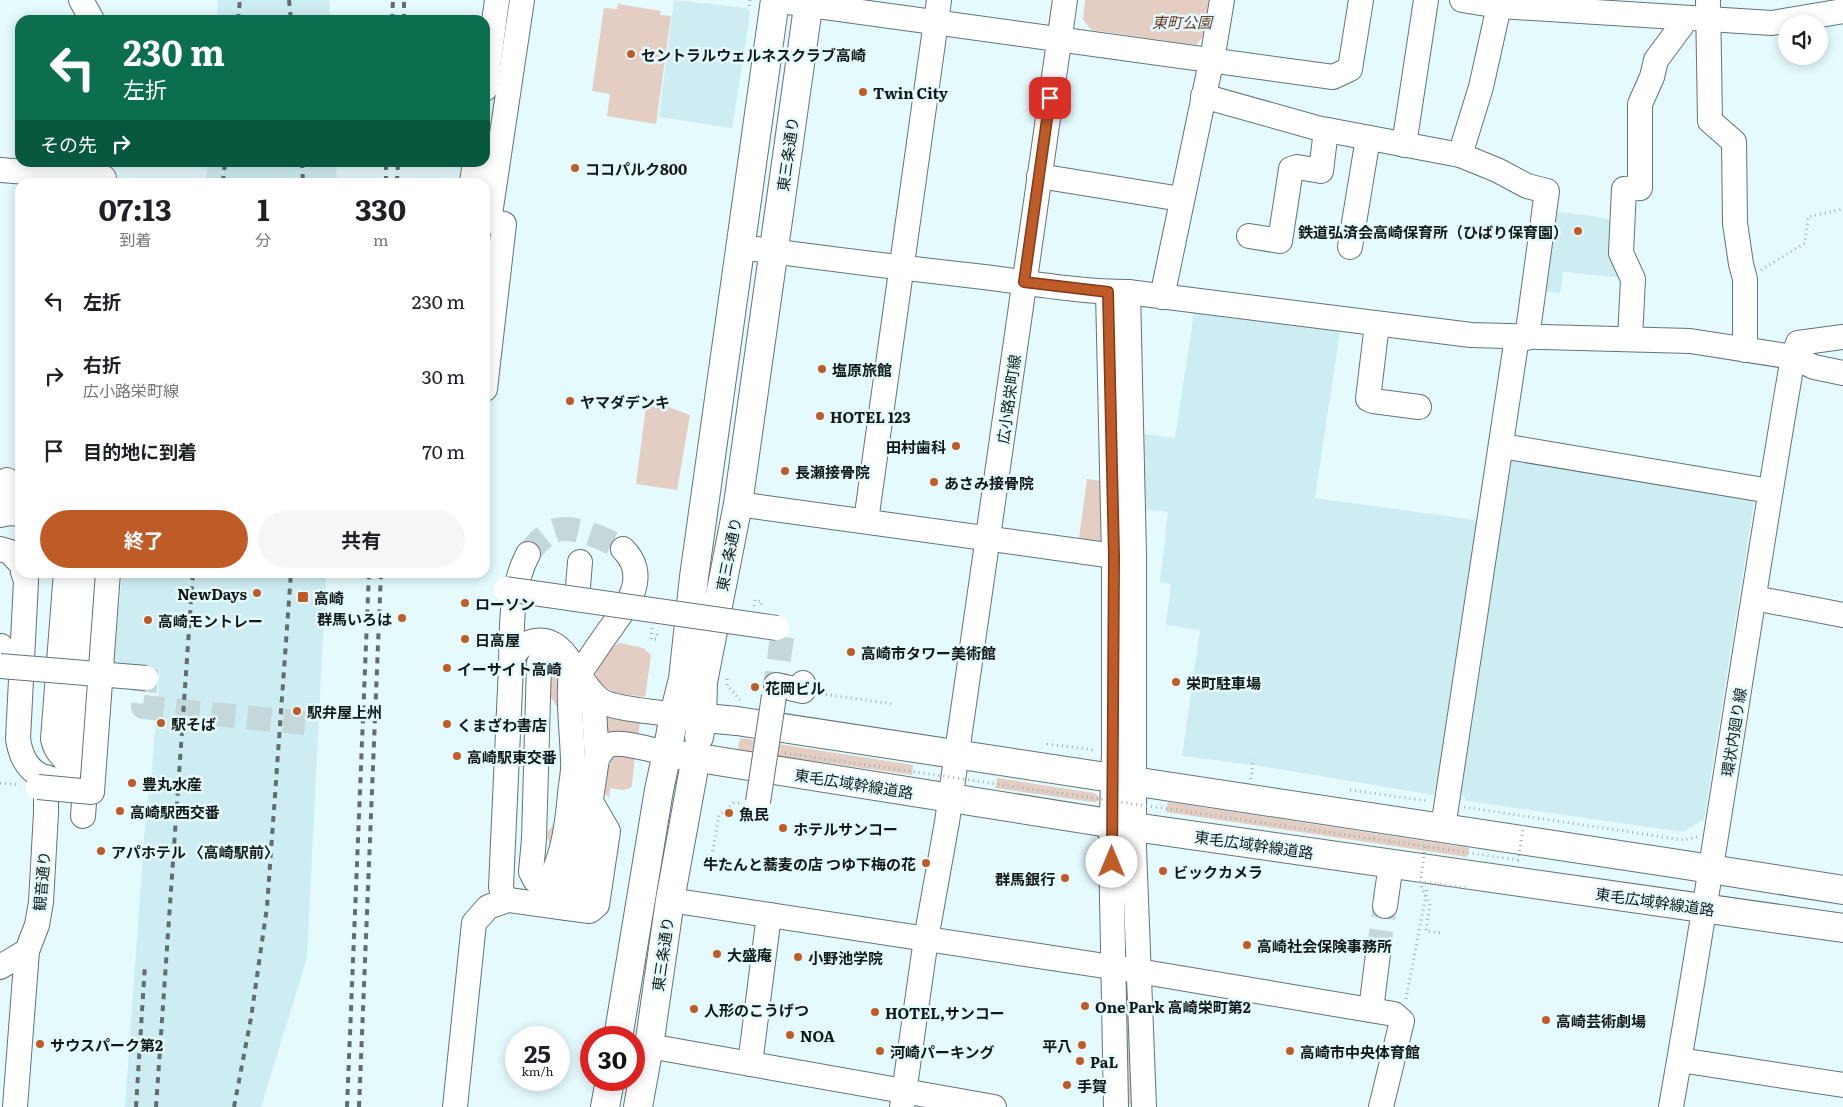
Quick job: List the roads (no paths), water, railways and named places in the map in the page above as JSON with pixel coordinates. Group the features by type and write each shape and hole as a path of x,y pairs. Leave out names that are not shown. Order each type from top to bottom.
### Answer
{"main road":[{"name":"東三条通り","path":"620,1026 659,790 683,679 694,577 775,0"},
{"name":"東三条通り","path":"638,1107 649,1046 670,900 702,719 703,682 738,504 808,2"},
{"name":"東毛広域幹線道路","path":"674,715 737,721 956,754 1120,770 1705,909 1727,910 1843,928"},
{"name":"東毛広域幹線道路","path":"667,753 950,799 1391,864 1434,846 1712,870 1843,890"},
{"path":"605,1107 608,1091"}],"street":[{"path":"81,0 89,15"},
{"path":"490,52 497,0"},
{"path":"490,214 522,0"},
{"path":"775,0 937,12 1059,40 1333,78 1350,69 1362,0"},
{"name":"広小路栄町線","path":"903,1099 926,939 950,799 1064,0"},
{"path":"1162,297 1222,0"},
{"path":"1404,145 1426,0"},
{"path":"1462,0 1498,6 1589,6 1682,18 1708,10 1772,23 1843,11"},
{"path":"1460,155 1481,87 1498,6"},
{"path":"1708,10 1710,121 1734,142 1735,223 1741,264 1746,279 1744,350"},
{"path":"866,521 937,12"},
{"path":"1630,340 1633,279 1621,254 1624,189 1640,188 1640,104 1652,77 1656,60 1682,25 1682,18"},
{"path":"1203,96 1326,130 1460,155 1497,170 1527,186 1547,191 1434,846"},
{"path":"1249,236 1280,241 1291,169 1320,171 1326,130"},
{"path":"1350,247 1368,138"},
{"path":"0,170 104,174"},
{"path":"1039,176 1181,199"},
{"path":"490,221 504,224 490,346"},
{"path":"741,246 1471,336 1690,341 1793,357 1814,367 1843,373"},
{"path":"1118,292 1124,555 1120,770 1123,825 1138,972 1144,1107"},
{"path":"1377,324 1368,399 1419,407"},
{"path":"1793,357 1798,343 1843,337"},
{"name":"環状内廻り線","path":"1671,1107 1712,870 1770,491 1793,357"},
{"path":"1502,446 1770,491"},
{"path":"738,504 1124,555"},
{"path":"0,549 10,552 15,558"},
{"path":"535,903 549,884 561,850 567,824 574,763 569,684 576,671 630,600 636,582 635,570 628,554 623,549"},
{"path":"528,554 516,584 511,666 517,697 536,739 534,839 531,872 539,883 562,885 572,878 581,862"},
{"path":"1120,770 1124,555"},
{"path":"577,599 580,562"},
{"path":"25,578 18,739 20,752 25,764"},
{"path":"66,578 53,739 62,780 83,816"},
{"path":"62,780 83,578"},
{"path":"62,780 77,773 83,764 99,578"},
{"path":"0,753 25,764 32,771 92,792 108,578"},
{"path":"506,589 777,628"},
{"path":"1754,598 1843,615"},
{"path":"30,668 35,607"},
{"path":"511,666 515,653 521,646 530,642 544,641 552,643 602,701 615,706 674,715"},
{"path":"0,646 0,658"},
{"path":"508,900 503,895 501,887 517,697 549,650 576,671 594,710 597,759 576,898 567,908"},
{"path":"0,666 146,678"},
{"path":"758,802 775,691 803,687"},
{"path":"517,697 552,706 559,736 552,818 544,830 534,839"},
{"path":"597,759 602,750 609,745 619,743 667,753"},
{"name":"観音通り","path":"15,1107 27,950 37,925 41,902 46,813 62,780"},
{"path":"455,1107 474,923 488,907 508,900 590,911 597,905 608,831 590,800"},
{"path":"1116,1107 1114,968 1123,825"},
{"path":"1385,906 1391,864"},
{"path":"670,900 1114,968 1394,1014 1402,1020 1381,1107"},
{"path":"750,1064 769,915"},
{"path":"0,967 27,950"},
{"path":"1370,1010 1378,954"},
{"path":"649,1046 750,1064 903,1099 994,1107"},
{"path":"1680,1060 1843,1085"}],"tunnel":[{"path":"528,554 544,536 559,529 578,530 588,533 623,549"},
{"path":"774,696 783,629 777,628"},
{"path":"147,668 143,707 305,723"},
{"path":"1378,954 1385,906"}],"railway":[{"path":"238,15 240,0"},
{"path":"289,0 290,15"},
{"path":"392,15 393,0"},
{"path":"404,0 404,15"},
{"path":"223,178 224,167"},
{"path":"302,167 303,178"},
{"path":"386,167 386,178"},
{"path":"397,178 398,167"},
{"path":"156,1107 193,578"},
{"path":"234,1107 251,1018 267,907 291,578"},
{"path":"347,1107 369,578"},
{"path":"359,1107 381,578"},
{"path":"136,1107 145,964"}],"place":[{"name":"セントラルウェルネスクラブ高崎","path":"631,54"},
{"name":"Twin City","path":"863,92"},
{"name":"ココパルク800","path":"575,168"},
{"name":"鉄道弘済会高崎保育所（ひばり保育園）","path":"1578,231"},
{"name":"塩原旅館","path":"822,369"},
{"name":"ヤマダデンキ","path":"570,401"},
{"name":"HOTEL 123","path":"820,416"},
{"name":"田村歯科","path":"956,446"},
{"name":"長瀬接骨院","path":"785,471"},
{"name":"あさみ接骨院","path":"934,482"},
{"name":"NewDays","path":"257,593"},
{"name":"高崎","path":"303,597"},
{"name":"ローソン","path":"465,603"},
{"name":"群馬いろは","path":"402,618"},
{"name":"高崎モントレー","path":"148,620"},
{"name":"日高屋","path":"465,639"},
{"name":"高崎市タワー美術館","path":"851,652"},
{"name":"イーサイト高崎","path":"447,668"},
{"name":"栄町駐車場","path":"1176,682"},
{"name":"花岡ビル","path":"755,687"},
{"name":"駅弁屋上州","path":"297,711"},
{"name":"駅そば","path":"161,723"},
{"name":"くまざわ書店","path":"447,724"},
{"name":"高崎駅東交番","path":"457,756"},
{"name":"豊丸水産","path":"132,783"},
{"name":"高崎駅西交番","path":"120,811"},
{"name":"魚民","path":"729,813"},
{"name":"ホテルサンコー","path":"783,828"},
{"name":"アパホテル 〈高崎駅前〉","path":"101,851"},
{"name":"牛たんと蕎麦の店 つゆ下梅の花","path":"926,863"},
{"name":"ビックカメラ","path":"1163,871"},
{"name":"群馬銀行","path":"1065,878"},
{"name":"高崎社会保険事務所","path":"1247,945"},
{"name":"大盛庵","path":"717,954"},
{"name":"小野池学院","path":"798,957"},
{"name":"One Park 高崎栄町第2","path":"1085,1006"},
{"name":"人形のこうげつ","path":"694,1009"},
{"name":"HOTEL,サンコー","path":"875,1012"},
{"name":"高崎芸術劇場","path":"1546,1020"},
{"name":"NOA","path":"790,1035"},
{"name":"サウスパーク第2","path":"40,1044"},
{"name":"平八","path":"1082,1045"},
{"name":"河崎パーキング","path":"880,1051"},
{"name":"高崎市中央体育館","path":"1290,1051"},
{"name":"PaL","path":"1080,1061"},
{"name":"手賀","path":"1067,1085"}],"park label":[{"name":"東町公園","path":"1182,21"}]}
